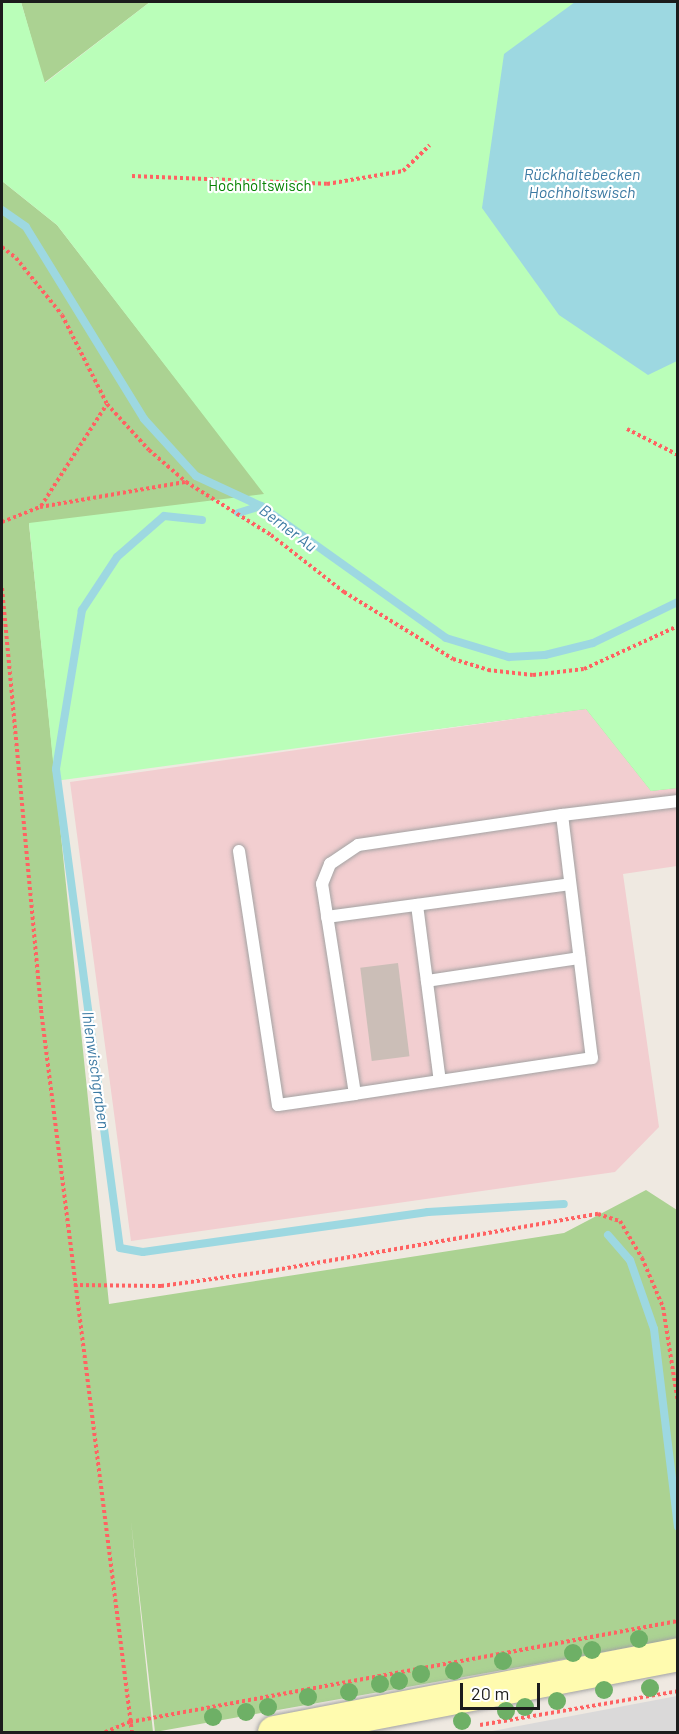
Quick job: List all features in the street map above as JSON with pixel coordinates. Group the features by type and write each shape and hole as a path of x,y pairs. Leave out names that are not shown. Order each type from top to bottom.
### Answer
{"street":[{"path":"274,1732 678,1654"}],"lane":[{"path":"355,1094 322,884 324,872 342,852 358,845 562,815 678,801"},
{"path":"239,851 278,1105 592,1058 562,815"},
{"path":"327,917 570,884"},
{"path":"417,905 440,1081"},
{"path":"427,981 579,958"}],"path":[{"path":"132,177 327,184 403,171 430,145"},
{"path":"2,247 16,258 62,315 107,404 148,450 186,482 271,535 400,628 453,659 488,670 533,675 584,669 678,626"},
{"path":"40,507 107,404"},
{"path":"627,429 678,455"},
{"path":"2,522 40,507 186,482"},
{"path":"2,588 41,1010 132,1732"},
{"path":"74,1285 161,1286 259,1273 598,1214 620,1221 651,1278 663,1308 678,1403"},
{"path":"105,1732 130,1722 678,1621"},
{"path":"472,1726 678,1691"}],"shaded area":[{"path":"586,709 651,791 677,788 677,866 623,874 659,1127 615,1172 131,1241 70,782"},
{"path":"677,1696 677,1732 487,1732"}],"green space":[{"name":"Hochholtswisch","path":"2,2 21,2 45,83 150,2 677,2 677,788 651,791 586,709 55,781 29,523 264,494 57,225 2,181"},
{"path":"21,2 150,2 44,83"},
{"path":"2,181 57,225 265,494 613,604 677,788 651,791 586,709 412,732 29,524 109,1304 564,1233 646,1190 677,1210 677,1639 155,1732 131,1521 153,1732 2,1732"}],"water":[{"name":"Rückhaltebecken Hochholtswisch","path":"575,2 677,2 677,361 648,375 559,315 482,208 504,54"}],"building":[{"path":"398,963 409,1056 372,1061 360,968"}],"waterway":[{"name":"Berner Au","path":"2,210 26,227 144,419 196,476 261,506 446,638 509,657 545,655 593,643 678,602"},
{"path":"238,513 261,506"},
{"name":"Ihlenwischgraben","path":"202,520 164,516 117,557 82,610 56,769 120,1248 143,1252 428,1212 564,1204"},
{"name":"Ihlenwischgraben","path":"608,1235 630,1260 654,1329 678,1527"}]}
